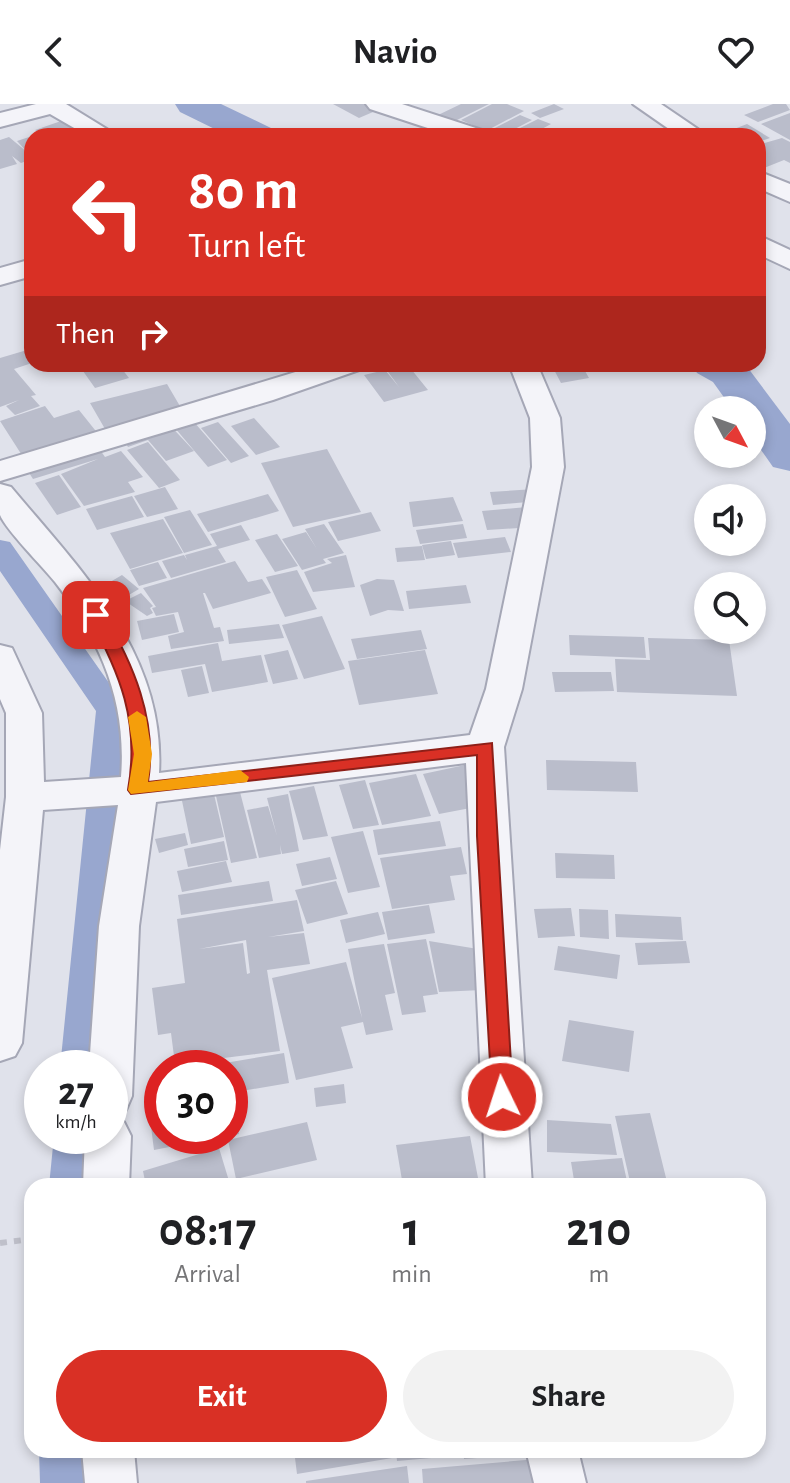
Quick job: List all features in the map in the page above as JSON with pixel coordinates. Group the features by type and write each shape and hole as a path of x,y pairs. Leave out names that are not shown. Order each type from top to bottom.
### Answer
{"street":[{"path":"378,104 452,128"},
{"path":"645,104 683,128"},
{"path":"0,120 51,105 92,128"},
{"path":"766,183 790,194"},
{"path":"766,248 790,261"},
{"path":"0,277 24,270"},
{"path":"0,471 328,372"},
{"path":"508,1178 486,836 485,747 504,689 548,467 545,418 526,372"},
{"path":"0,494 96,615 126,668 143,754 128,790 112,1050"},
{"path":"0,657 24,713 40,795 0,1043"},
{"path":"40,795 128,790 485,747"},
{"path":"106,1178 107,1154"},
{"path":"109,1458 111,1483"},
{"path":"554,1458 560,1483"}],"path":[{"path":"0,1243 24,1240"}],"building":[{"path":"333,104 370,104 380,109 359,118"},
{"path":"461,104 489,104 451,123 436,116"},
{"path":"492,104 507,104 524,111 492,128 479,128 461,120"},
{"path":"554,104 564,109 540,118 531,113"},
{"path":"773,104 786,104 790,110 758,122 744,115"},
{"path":"790,113 790,140 761,124"},
{"path":"520,115 532,120 516,128 495,128"},
{"path":"538,119 551,124 544,128 520,128"},
{"path":"64,120 76,128 41,128"},
{"path":"429,123 442,128 420,128"},
{"path":"9,137 24,150 24,162 12,156 17,164 0,169 0,140"},
{"path":"782,138 790,142 790,163 784,160 766,167 766,143"},
{"path":"24,351 24,366 14,369 36,395 31,396 40,406 15,415 6,406 19,400 0,407 0,358"},
{"path":"84,372 124,372 129,378 95,388"},
{"path":"387,372 399,387 388,372 413,372 428,390 384,402 364,375"},
{"path":"555,372 586,372 589,378 561,383"},
{"path":"167,384 184,413 105,429 90,403"},
{"path":"45,406 54,418 79,410 99,435 25,460 0,421"},
{"path":"254,418 280,447 256,455 231,426"},
{"path":"166,421 194,451 166,461 148,440 128,447 120,434"},
{"path":"194,422 227,460 208,467 175,428"},
{"path":"218,422 249,456 231,463 201,428"},
{"path":"148,442 180,480 159,488 127,450"},
{"path":"98,447 105,457 121,451 143,477 128,482 135,492 84,506 61,474 98,459 33,479 26,468"},
{"path":"327,449 361,512 293,527 261,463"},
{"path":"59,475 81,507 57,515 35,483"},
{"path":"165,487 178,509 147,517 134,496"},
{"path":"535,489 539,501 493,505 490,492"},
{"path":"268,494 279,511 208,532 197,514"},
{"path":"132,496 144,517 97,530 86,509"},
{"path":"453,497 463,521 413,527 409,502"},
{"path":"527,507 533,527 487,530 482,511"},
{"path":"190,510 212,545 184,553 164,517"},
{"path":"371,512 381,531 338,541 328,522"},
{"path":"163,519 183,553 130,569 110,533"},
{"path":"324,524 344,553 323,559 326,563 302,570 282,539 306,532 317,549 305,529"},
{"path":"463,524 467,538 420,544 416,530"},
{"path":"241,525 250,540 218,549 226,562 171,578 162,561 184,555 187,560 185,555 217,546 210,534"},
{"path":"277,534 298,566 275,572 255,540"},
{"path":"505,537 511,552 458,558 453,543"},
{"path":"451,541 455,555 426,559 422,545"},
{"path":"422,546 425,560 397,562 395,548"},
{"path":"346,555 355,587 313,592 304,572 332,563 327,559"},
{"path":"235,561 248,582 262,579 271,593 213,609 203,593 214,628 220,627 224,641 171,649 168,636 184,632 178,612 156,616 152,608 156,607 143,588"},
{"path":"158,562 167,578 139,586 130,570"},
{"path":"297,570 317,609 285,617 266,577"},
{"path":"122,575 139,589 122,599 105,585"},
{"path":"377,579 394,580 404,611 388,610 370,616 360,585"},
{"path":"466,585 471,603 409,609 406,591"},
{"path":"141,593 153,606 150,608 153,613 147,616 125,601"},
{"path":"174,614 179,632 142,640 137,621"},
{"path":"322,616 345,669 304,679 282,625"},
{"path":"279,624 284,638 229,644 227,630"},
{"path":"421,630 427,649 357,659 351,639"},
{"path":"569,635 644,637 646,658 570,655"},
{"path":"648,638 694,639 694,644 730,644 737,696 617,692 615,659 650,660"},
{"path":"218,643 222,661 261,655 268,682 212,692 205,664 152,673 148,656"},
{"path":"288,650 298,679 273,684 264,655"},
{"path":"425,650 438,694 359,705 348,661"},
{"path":"202,666 209,693 188,697 181,670"},
{"path":"552,672 611,672 614,691 555,692"},
{"path":"546,760 636,762 638,792 547,790"},
{"path":"465,765 481,806 439,814 423,774"},
{"path":"416,774 431,816 382,825 369,783"},
{"path":"365,780 379,825 353,829 339,785"},
{"path":"314,786 328,836 303,840 289,791"},
{"path":"213,790 224,837 191,844 181,796"},
{"path":"240,792 257,858 231,863 216,796"},
{"path":"288,794 299,851 282,854 280,845 281,854 259,858 247,810 268,806 277,836 267,798"},
{"path":"440,821 446,846 378,855 373,830"},
{"path":"363,831 380,887 348,893 331,837"},
{"path":"185,833 188,845 159,853 155,839"},
{"path":"224,841 228,860 188,867 184,849"},
{"path":"461,847 467,874 450,876 455,900 392,909 380,858"},
{"path":"555,853 614,855 615,879 556,878"},
{"path":"330,857 337,879 302,886 296,864"},
{"path":"226,861 232,882 182,892 177,871"},
{"path":"269,881 273,901 181,915 178,895"},
{"path":"336,881 348,914 307,924 295,890"},
{"path":"297,900 304,931 268,937 304,933 310,964 267,970 280,1051 248,1055 248,1050 173,1050 171,1033 158,1035 152,988 185,983 177,919","holes":["246,940 250,973 247,974 243,943 199,949"]},
{"path":"429,905 435,933 388,940 382,912"},
{"path":"571,908 575,936 538,938 534,909"},
{"path":"579,909 608,910 609,939 580,937"},
{"path":"378,912 385,934 346,943 340,920"},
{"path":"615,914 681,917 683,940 616,937"},
{"path":"426,939 438,994 423,996 426,1012 402,1015 387,944"},
{"path":"429,941 478,949 482,990 439,992"},
{"path":"686,941 690,963 638,965 635,943"},
{"path":"384,944 395,993 385,995 393,1030 366,1035 363,1022 341,1027 353,1068 296,1080 272,978 346,962 362,1018 348,949"},
{"path":"558,946 620,955 617,979 554,970"},
{"path":"569,1020 634,1031 629,1072 562,1061"},
{"path":"284,1053 289,1083 248,1090 248,1059"},
{"path":"344,1084 346,1103 316,1107 314,1088"},
{"path":"650,1113 666,1178 629,1178 615,1116"},
{"path":"547,1120 611,1124 617,1155 547,1152"},
{"path":"307,1122 317,1160 236,1178 231,1154 248,1154 248,1135"},
{"path":"470,1136 478,1178 402,1178 396,1145"},
{"path":"199,1154 221,1154 228,1178 144,1178 143,1171"},
{"path":"622,1158 626,1178 574,1178 571,1162"},
{"path":"295,1458 392,1458 297,1474"},
{"path":"397,1458 431,1458 397,1461"},
{"path":"549,1458 552,1483 423,1483 422,1469"},
{"path":"407,1466 409,1483 306,1483 306,1481"}],"waterway":[{"path":"193,104 242,128"},
{"path":"727,372 790,457"},
{"path":"0,549 112,710 82,1050"},
{"path":"71,1178 73,1154"},
{"path":"62,1458 64,1483"}],"slow traffic":[{"path":"137,717 143,754 137,790 240,777"}],"route":[{"path":"96,615 126,668 135,703 143,754 137,790 485,747 486,836 502,1097"}]}
